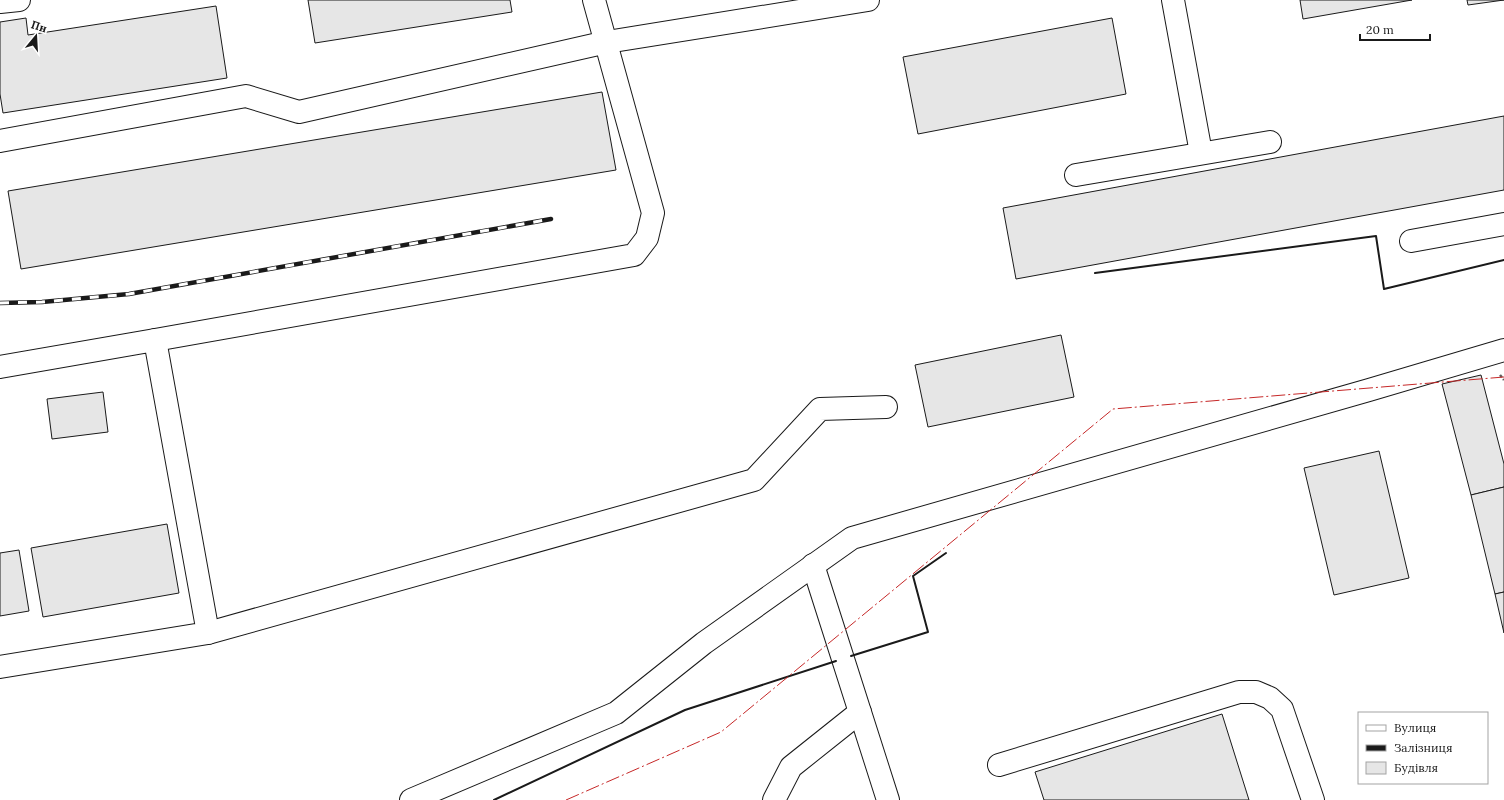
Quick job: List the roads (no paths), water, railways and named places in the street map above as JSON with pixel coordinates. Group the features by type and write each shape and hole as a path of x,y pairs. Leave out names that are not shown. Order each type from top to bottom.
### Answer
{"lane":[{"path":"0,2 19,0"},
{"path":"0,367 634,256 647,238 653,213 607,42 594,0"},
{"path":"0,142 246,96 299,112 607,42 868,0"},
{"path":"1173,0 1201,153"},
{"path":"1076,175 1270,142"},
{"path":"1411,241 1504,224"},
{"path":"155,340 208,633"},
{"path":"411,800 616,713 704,643 852,538 1504,350"},
{"path":"0,667 208,633 754,480 820,409 886,407"},
{"path":"813,565 888,800"},
{"path":"999,765 1239,692 1256,692 1270,698 1282,709 1313,800"},
{"path":"774,800 791,767 860,712"}],"railway":[{"path":"0,303 42,302 129,294 551,219"}]}
